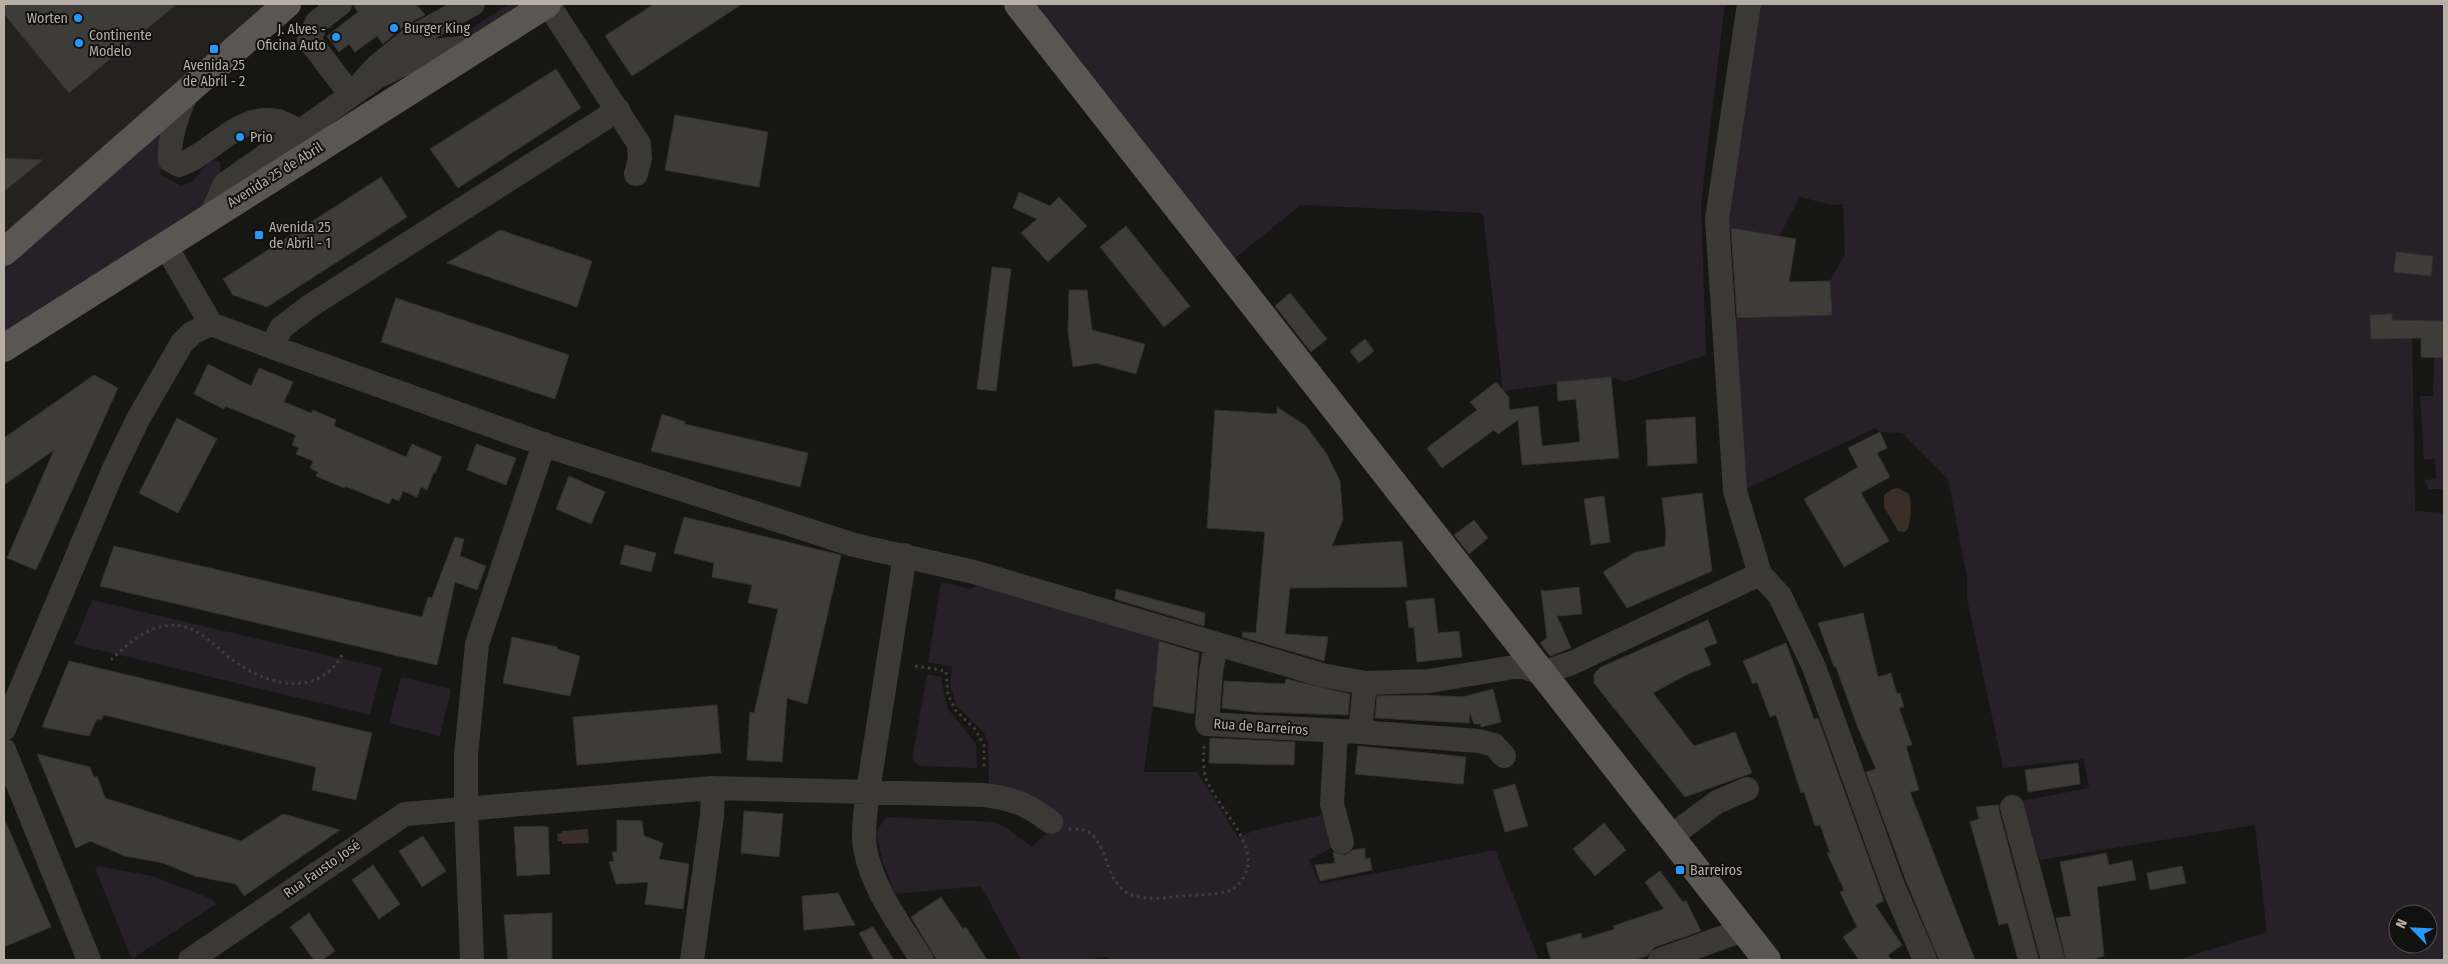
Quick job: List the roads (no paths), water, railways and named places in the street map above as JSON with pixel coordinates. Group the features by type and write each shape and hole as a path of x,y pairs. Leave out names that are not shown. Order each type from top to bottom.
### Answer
{"main road":[{"path":"4,252 287,4"},
{"name":"Avenida 25 de Abril","path":"4,348 165,244 548,4"},
{"path":"1018,4 1767,960"}],"street":[{"path":"340,4 317,22 309,40 351,95"},
{"path":"351,95 376,67 413,37 472,4"},
{"path":"548,4 639,144 640,159 636,174"},
{"path":"1749,4 1717,219 1735,491 1760,574 1780,596 1814,667 1893,886 1925,960"},
{"path":"211,215 225,184 377,77 431,51 480,46"},
{"path":"187,92 174,127 169,148 170,160 178,165 189,162 232,130 256,121 278,122 300,130"},
{"path":"272,347 280,328 310,306 618,110"},
{"path":"165,244 211,324 272,347 544,444 854,545 974,572 1322,675 1365,683 1438,680 1520,666 1542,673 1572,663 1760,574"},
{"path":"4,729 89,523 138,419 182,343 192,333 211,324"},
{"path":"472,960 466,809 466,755 477,644 544,444"},
{"path":"905,555 868,791 864,830 865,849 871,868 892,913 922,960"},
{"name":"Rua de Barreiros","path":"1216,644 1211,672 1207,724 1360,732 1479,741 1494,745 1504,756"},
{"path":"1360,732 1365,683"},
{"path":"1336,732 1332,804 1342,842"},
{"path":"4,750 89,960"},
{"path":"692,960 712,816 713,788"},
{"name":"Rua Fausto José","path":"190,960 405,814 713,788 984,795 1011,798 1058,825"},
{"path":"1670,837 1717,802 1747,789"},
{"path":"2012,807 2052,960"},
{"path":"1660,960 1743,930"}],"place":[{"name":"Worten","path":"78,18"},
{"name":"Burger King","path":"394,28"},
{"name":"J. Alves - Oficina Auto","path":"336,37"},
{"name":"Continente Modelo","path":"79,43"},
{"name":"Avenida 25 de Abril - 2","path":"214,49"},
{"name":"Prio","path":"240,137"},
{"name":"Avenida 25 de Abril - 1","path":"259,235"},
{"name":"Barreiros","path":"1680,870"}]}
